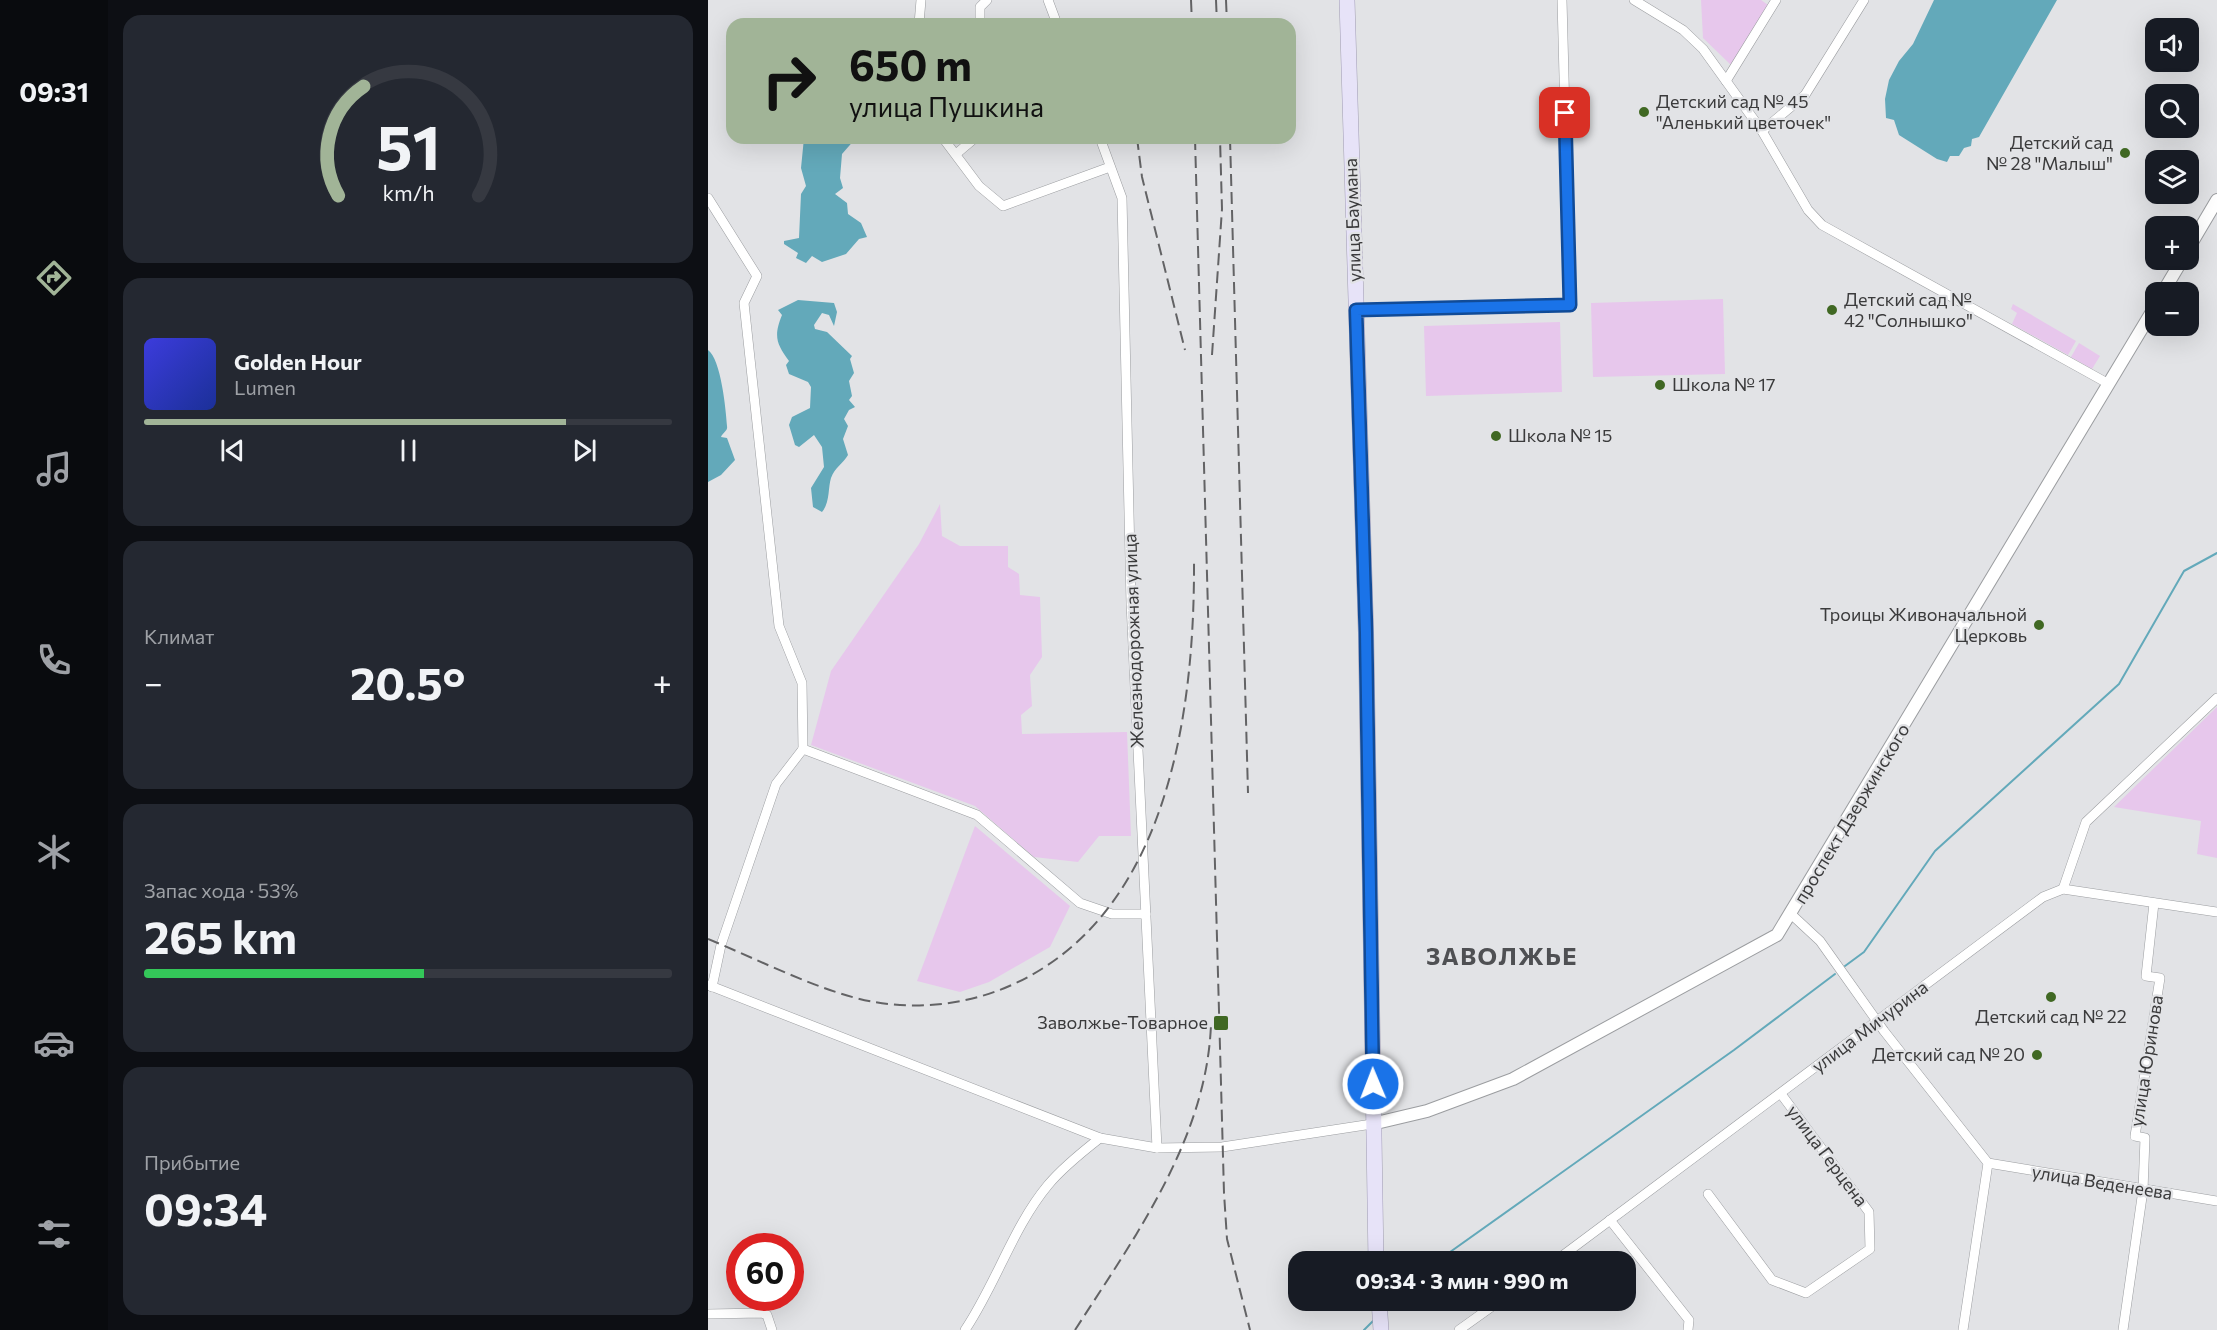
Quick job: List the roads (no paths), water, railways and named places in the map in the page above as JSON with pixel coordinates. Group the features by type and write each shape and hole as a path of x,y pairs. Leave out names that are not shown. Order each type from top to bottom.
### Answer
{"main road":[{"name":"улица Баумана","path":"1347,0 1372,918 1372,1124 1376,1251"},
{"path":"1380,1311 1381,1330"}],"street":[{"path":"920,18 921,0"},
{"path":"980,18 980,7 987,0"},
{"path":"1048,0 1055,18"},
{"path":"1356,310 1570,305 1562,0"},
{"path":"1634,0 1683,30 1703,49 1761,131 1808,210 1822,225 2109,384"},
{"path":"1726,81 1776,0"},
{"path":"1761,131 1805,95 1864,0"},
{"path":"948,144 980,186 1003,206 1110,167"},
{"path":"956,154 968,144"},
{"name":"Железнодорожная улица","path":"1102,144 1122,198 1131,603 1157,1148"},
{"path":"708,198 757,276 744,303 778,626 802,683 803,749 776,784 721,945 710,986 1100,1138 1157,1148 1222,1147 1372,1124"},
{"path":"2199,230 2217,200"},
{"name":"проспект Дзержинского","path":"1372,1124 1426,1111 1514,1078 1770,941 1792,915 2145,323"},
{"path":"2217,698 2086,822 2063,888 2217,912"},
{"path":"803,749 977,816 1080,903 1112,914 1146,914"},
{"name":"улица Мичурина","path":"1569,1251 1781,1095 2043,897 2063,888"},
{"name":"улица Юринова","path":"2124,1330 2143,1190 2145,1138 2135,1136 2160,978 2146,976 2154,903"},
{"path":"1792,915 1820,941 1877,1022 1988,1163 1963,1330"},
{"name":"улица Герцена","path":"1708,1194 1772,1280 1806,1293 1870,1249 1869,1212 1781,1095"},
{"path":"965,1330 983,1304 1020,1229 1047,1186 1073,1160 1100,1138"},
{"name":"улица Веденеева","path":"1988,1163 2217,1201"},
{"path":"1610,1220 1689,1320 1688,1330"},
{"path":"1460,1330 1486,1311"},
{"path":"708,1314 762,1312 767,1315 772,1330"}],"water":[{"path":"1934,0 2057,0 1979,137 1972,139 1971,146 1964,148 1959,156 1950,156 1947,162 1937,159 1899,135 1894,120 1886,118 1885,99 1889,80 1899,61 1913,44"},
{"path":"803,144 851,144 842,154 840,178 843,188 835,194 847,203 848,214 861,223 867,237 859,239 846,254 822,262 812,256 806,263 796,258 798,253 784,244 784,241 799,238 801,194 806,186 801,168"},
{"path":"798,300 834,303 837,312 834,326 829,315 822,313 814,325 815,329 827,332 852,356 850,359 854,373 849,381 852,396 849,400 855,407 849,410 844,419 848,426 843,439 848,455 833,474 822,512 813,507 811,488 824,467 822,447 814,435 799,447 795,445 789,425 792,417 810,408 811,387 808,382 789,374 786,365 789,361 777,335 782,315 778,310"},
{"path":"708,350 716,363 724,397 727,428 721,437 727,438 735,460 721,475 708,482"}],"waterway":[{"path":"1845,966 1864,952 1935,851 2119,684 2184,571 2217,553"},
{"path":"1451,1251 1734,1050 1835,974"},
{"path":"1364,1330 1373,1321"}],"railway":[{"path":"1191,0 1192,18"},
{"path":"1216,0 1217,18"},
{"path":"1226,0 1227,18"},
{"path":"1138,144 1142,177 1185,350"},
{"path":"1195,144 1224,1193 1227,1239 1250,1330"},
{"path":"1212,355 1222,209 1220,144"},
{"path":"1230,144 1248,793"},
{"path":"708,939 790,975 854,998 910,1005 946,1003 982,996 1016,983 1068,950 1108,908 1140,857 1163,801 1178,741 1188,679 1193,618 1194,559"},
{"path":"1075,1330 1143,1222 1182,1146 1196,1107 1206,1066 1211,1024"}],"place":[{"name":"Детский сад № 45 \"Аленький цветочек\"","path":"1644,112"},
{"name":"Детский сад № 28 \"Малыш\"","path":"2125,153"},
{"name":"Детский сад № 42 \"Солнышко\"","path":"1832,310"},
{"name":"Школа № 17","path":"1660,385"},
{"name":"Школа № 15","path":"1496,436"},
{"name":"Троицы Живоначальной Церковь","path":"2039,625"},
{"name":"Детский сад № 22","path":"2051,997"},
{"name":"Заволжье-Товарное","path":"1221,1023"},
{"name":"Детский сад № 20","path":"2037,1055"}],"district":[{"name":"ЗАВОЛЖЬЕ","path":"1502,957"}]}
